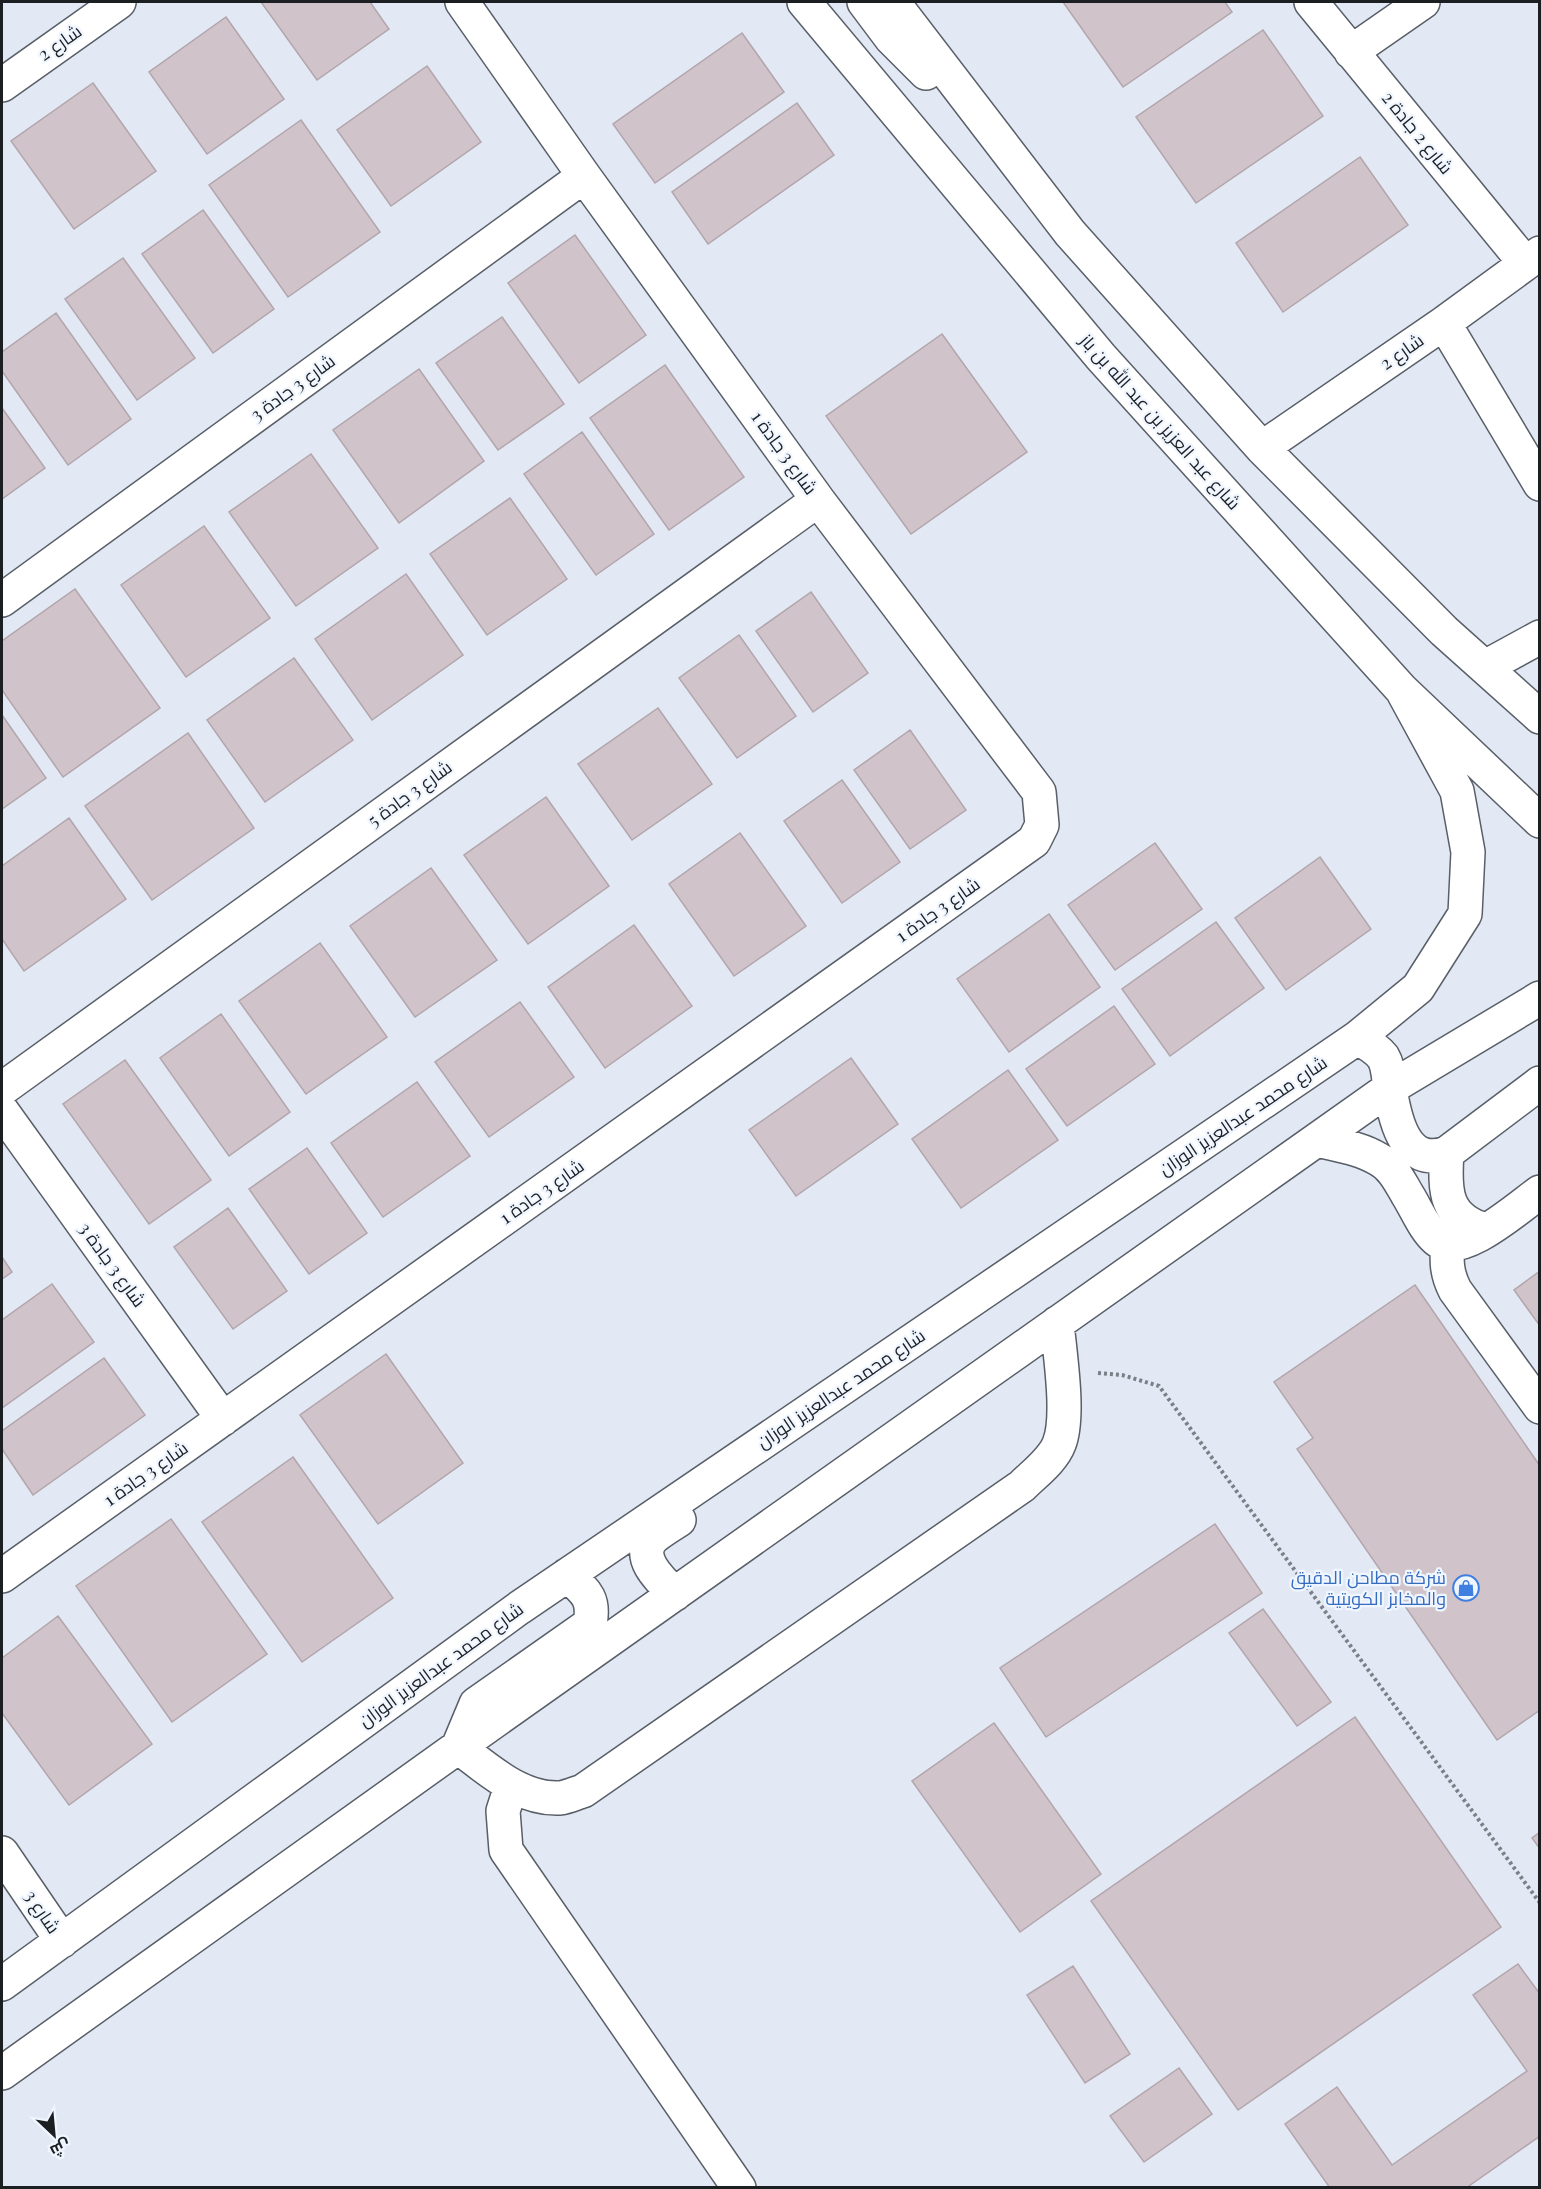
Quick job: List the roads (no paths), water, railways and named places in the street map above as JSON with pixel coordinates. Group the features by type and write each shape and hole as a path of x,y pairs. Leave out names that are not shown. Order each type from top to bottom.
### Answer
{"street":[{"name":"شارع 2","path":"2,85 119,2"},
{"name":"شارع 3 جادة 1","path":"2,1576 1034,841 1042,825 1039,792 818,500 584,176 462,2"},
{"name":"شارع عبد العزيز بن عبد الله بن باز","path":"804,2 1101,357 1402,690 1539,821"},
{"path":"864,2 891,38 926,74 964,95"},
{"path":"893,2 1070,233 1262,448 1444,631 1539,717"},
{"name":"شارع 2 جادة 2","path":"1311,2 1351,52 1532,258"},
{"path":"1351,52 1423,2"},
{"name":"شارع 3 جادة 3","path":"2,600 584,176"},
{"name":"شارع 2","path":"1262,448 1444,323 1532,258"},
{"path":"1444,323 1539,484"},
{"name":"شارع 3 جادة 5","path":"2,1089 818,500"},
{"path":"1485,667 1539,638"},
{"name":"شارع محمد عبدالعزيز الوزان","path":"2,1984 567,1575 1357,1038 1418,988 1465,914 1468,852 1457,791 1402,690"},
{"path":"2,2073 458,1747 1390,1088 1539,998"},
{"path":"1357,1038 1371,1045 1383,1058 1389,1072 1390,1088 1400,1128 1411,1148 1428,1156 1437,1157 1447,1153 1539,1083"},
{"name":"شارع 3 جادة 3","path":"2,1111 223,1419"},
{"path":"1317,1140 1353,1149 1379,1159 1394,1172 1428,1230 1438,1241 1448,1245 1463,1244 1539,1192"},
{"path":"1447,1153 1445,1175 1449,1201 1463,1221 1486,1230"},
{"path":"1448,1245 1446,1265 1455,1290 1539,1407"},
{"path":"458,1747 511,1786 532,1794 561,1798 582,1791 1022,1486 1059,1447 1065,1425 1057,1323"},
{"path":"675,1594 657,1577 648,1563 647,1548 653,1537 776,1454 785,1427"},
{"path":"458,1747 476,1704 590,1624 593,1610 585,1591 567,1575"},
{"path":"511,1786 502,1811 506,1850 739,2187"},
{"name":"شارع 3","path":"2,1853 62,1941"}],"place":[{"name":"شركة مطاحن الدقيق والمخابز الكويتية","path":"1466,1588"}]}
